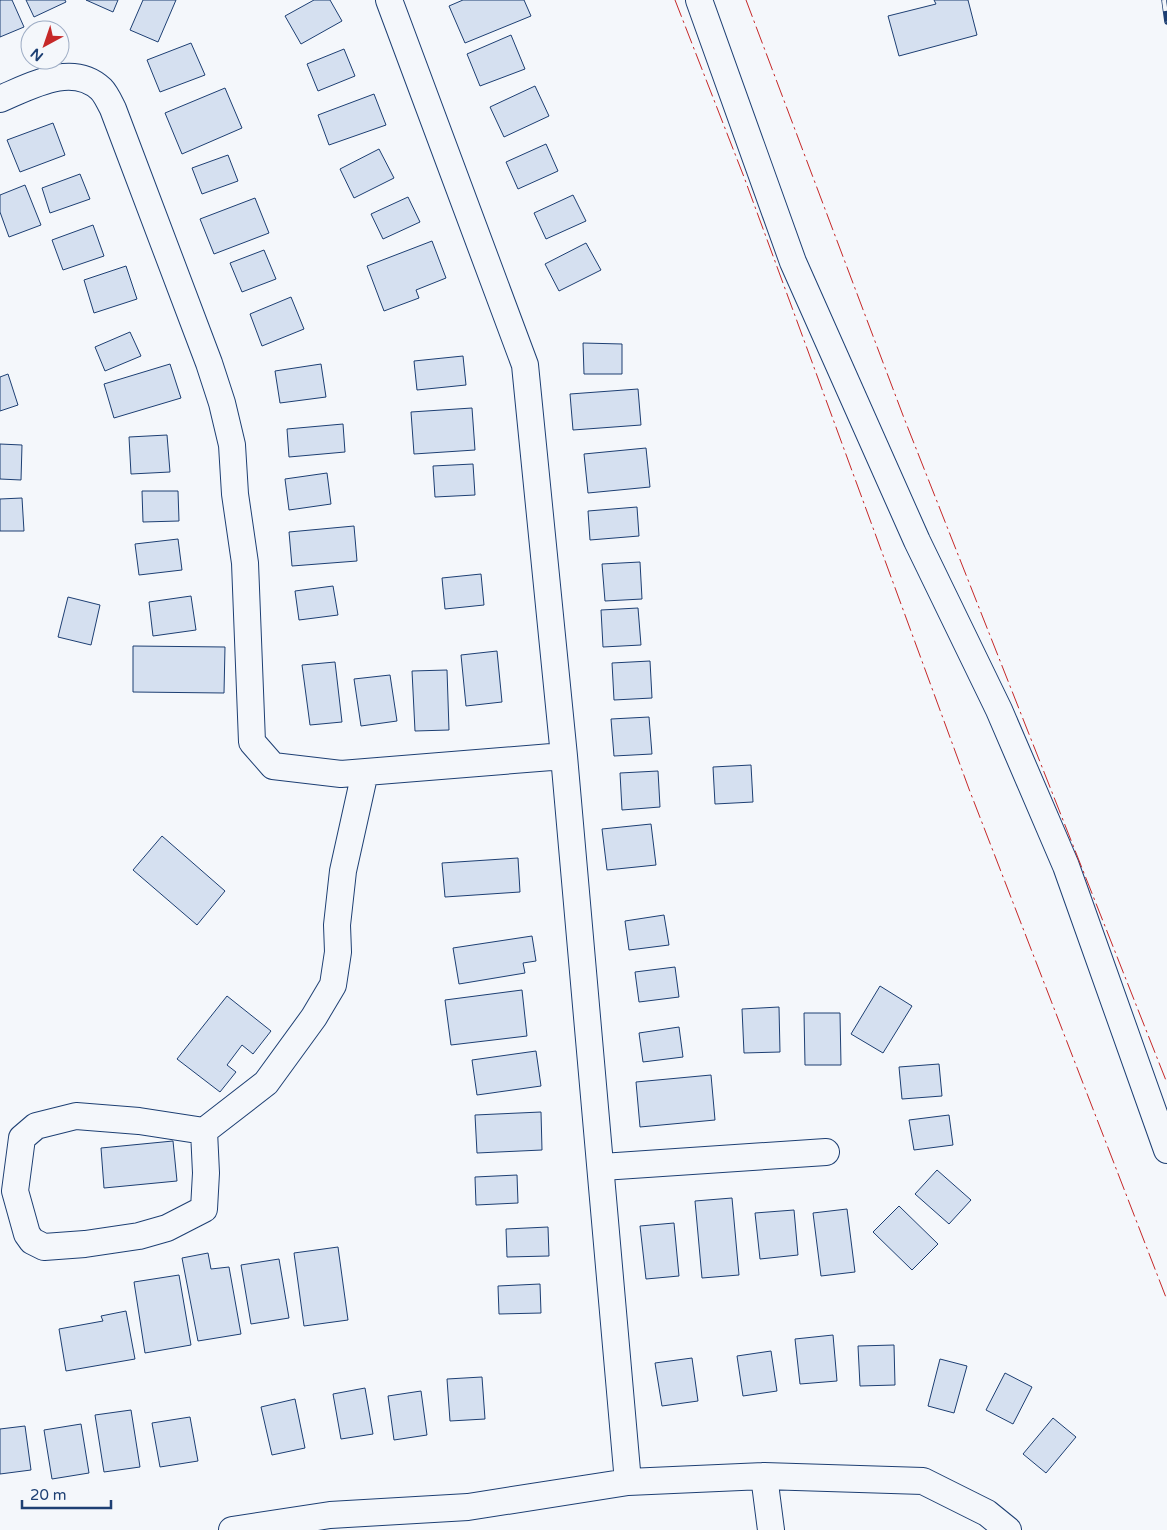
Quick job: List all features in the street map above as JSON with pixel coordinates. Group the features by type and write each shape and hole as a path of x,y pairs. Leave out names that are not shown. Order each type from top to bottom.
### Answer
{"street":[{"path":"389,0 525,365 602,1167 628,1482"},
{"path":"699,0 793,262 917,541 999,710 1066,866 1167,1150"},
{"path":"0,99 39,83 64,76 83,78 102,90 113,109 209,363 232,445 235,494 245,563 252,742 273,766 332,774 564,756"},
{"path":"204,1131 205,1205 204,1209 199,1213 167,1228 138,1236 85,1244 44,1247 32,1242 27,1234 14,1191 22,1138 36,1126 76,1116 139,1121 204,1131 266,1083 314,1017 333,984 338,952 337,925 343,871 365,772"},
{"path":"602,1167 826,1152"},
{"path":"764,1476 771,1530"},
{"path":"232,1530 330,1515 469,1518 628,1482 764,1476 924,1482 987,1513 1008,1530"}],"building":[{"path":"0,0 12,0 21,20 20,29 0,37"},
{"path":"26,0 65,0 66,2 34,17"},
{"path":"86,0 118,0 113,12"},
{"path":"143,0 176,0 158,42 130,30"},
{"path":"314,0 330,0 342,21 301,44 285,16"},
{"path":"463,0 524,0 531,16 465,43 449,6"},
{"path":"934,0 968,0 977,35 899,56 888,16 936,4"},
{"path":"511,35 525,69 480,86 467,54"},
{"path":"191,43 205,75 160,92 147,60"},
{"path":"344,49 355,76 318,91 307,64"},
{"path":"535,86 549,116 504,137 490,107"},
{"path":"225,88 242,128 182,154 165,113"},
{"path":"374,94 386,125 329,145 318,115"},
{"path":"53,123 65,155 20,172 7,140"},
{"path":"546,144 558,171 518,189 506,162"},
{"path":"379,149 394,178 354,198 340,169"},
{"path":"228,155 238,181 202,194 192,168"},
{"path":"80,174 90,199 50,213 42,188"},
{"path":"25,185 41,225 9,237 0,212 0,195"},
{"path":"573,195 586,221 546,239 534,213"},
{"path":"408,197 420,222 383,239 371,214"},
{"path":"255,198 269,233 214,254 200,219"},
{"path":"93,225 104,256 63,270 52,240"},
{"path":"432,241 446,278 416,290 419,298 384,311 367,266"},
{"path":"586,243 601,270 559,291 545,264"},
{"path":"264,250 276,279 242,292 230,263"},
{"path":"126,266 137,299 94,313 84,280"},
{"path":"291,297 304,329 262,346 250,314"},
{"path":"130,332 141,356 105,371 95,347"},
{"path":"583,343 622,344 622,374 584,374"},
{"path":"463,356 466,385 417,390 414,361"},
{"path":"170,364 181,398 114,418 104,384"},
{"path":"321,364 326,397 280,403 275,371"},
{"path":"8,374 18,405 0,411 0,377"},
{"path":"638,389 641,425 573,430 570,394"},
{"path":"472,408 475,450 414,454 411,412"},
{"path":"343,424 345,452 289,457 287,429"},
{"path":"167,435 170,472 131,474 129,437"},
{"path":"0,444 22,445 21,480 0,479"},
{"path":"646,448 650,487 588,493 584,454"},
{"path":"473,464 475,495 435,497 433,466"},
{"path":"327,473 331,504 289,510 285,479"},
{"path":"142,491 178,491 179,521 143,522"},
{"path":"22,498 24,531 0,531 0,499"},
{"path":"637,507 639,536 590,540 588,511"},
{"path":"354,526 357,561 292,566 289,532"},
{"path":"178,539 182,570 139,575 135,544"},
{"path":"640,562 642,599 605,601 602,564"},
{"path":"481,574 484,605 445,609 442,578"},
{"path":"333,586 338,615 299,620 295,591"},
{"path":"191,596 196,630 153,636 149,602"},
{"path":"68,597 100,605 91,645 58,637"},
{"path":"638,608 641,645 603,647 601,610"},
{"path":"133,646 225,647 224,693 133,692"},
{"path":"497,651 502,702 466,706 461,655"},
{"path":"650,661 652,698 614,700 612,663"},
{"path":"335,662 342,722 310,725 302,665"},
{"path":"447,670 449,730 415,731 412,671"},
{"path":"390,675 397,721 361,726 354,679"},
{"path":"649,717 652,754 614,756 611,719"},
{"path":"751,765 753,802 715,804 713,767"},
{"path":"658,771 660,807 622,810 620,773"},
{"path":"651,824 656,865 607,870 602,829"},
{"path":"162,836 225,891 197,925 133,870"},
{"path":"518,858 520,892 445,897 442,863"},
{"path":"664,915 669,945 629,950 625,921"},
{"path":"532,936 536,961 523,963 525,973 459,984 453,948"},
{"path":"675,967 679,997 639,1002 635,972"},
{"path":"880,986 912,1006 883,1053 851,1034"},
{"path":"522,990 527,1036 451,1045 445,1000"},
{"path":"227,996 271,1031 253,1054 242,1045 227,1065 236,1072 220,1092 177,1059"},
{"path":"779,1007 780,1052 744,1053 742,1009"},
{"path":"804,1013 840,1013 841,1065 805,1065"},
{"path":"679,1027 683,1057 643,1062 639,1033"},
{"path":"536,1051 541,1086 477,1095 472,1060"},
{"path":"939,1064 942,1096 902,1099 899,1067"},
{"path":"711,1075 715,1120 640,1127 636,1082"},
{"path":"541,1112 542,1150 477,1153 475,1115"},
{"path":"949,1115 953,1145 914,1150 909,1120"},
{"path":"173,1141 177,1181 104,1188 101,1148"},
{"path":"937,1170 971,1200 949,1224 915,1194"},
{"path":"517,1175 518,1203 476,1205 475,1177"},
{"path":"732,1198 739,1275 702,1278 695,1201"},
{"path":"899,1206 938,1244 912,1270 873,1232"},
{"path":"847,1209 855,1272 821,1276 813,1213"},
{"path":"794,1210 798,1255 760,1259 755,1213"},
{"path":"674,1223 679,1276 646,1279 640,1226"},
{"path":"548,1227 549,1256 507,1257 506,1229"},
{"path":"338,1247 348,1320 304,1326 294,1253"},
{"path":"208,1253 211,1269 229,1267 241,1334 198,1341 182,1258"},
{"path":"279,1259 289,1318 251,1324 241,1265"},
{"path":"179,1275 191,1345 145,1353 134,1282"},
{"path":"540,1284 541,1313 499,1314 498,1286"},
{"path":"126,1311 135,1359 66,1371 59,1329 103,1321 101,1316"},
{"path":"833,1335 837,1381 800,1384 795,1339"},
{"path":"894,1345 895,1385 860,1386 858,1346"},
{"path":"771,1351 777,1391 743,1396 737,1356"},
{"path":"692,1358 698,1401 662,1406 655,1363"},
{"path":"940,1359 967,1366 954,1413 928,1406"},
{"path":"1005,1373 1032,1387 1013,1424 986,1410"},
{"path":"482,1377 485,1419 450,1421 447,1379"},
{"path":"365,1388 373,1434 341,1439 333,1394"},
{"path":"421,1391 427,1435 394,1440 388,1396"},
{"path":"295,1399 305,1448 272,1455 261,1407"},
{"path":"131,1410 140,1467 104,1472 95,1415"},
{"path":"190,1417 198,1461 160,1467 152,1423"},
{"path":"1053,1418 1076,1437 1046,1473 1023,1454"},
{"path":"81,1424 89,1473 52,1479 44,1430"},
{"path":"25,1426 31,1470 0,1474 0,1429"}],"railway":[{"path":"1164,0 1167,22"}],"power":[{"path":"675,0 744,177 969,789 1167,1300"},
{"path":"746,0 904,418 1167,1083"}]}
